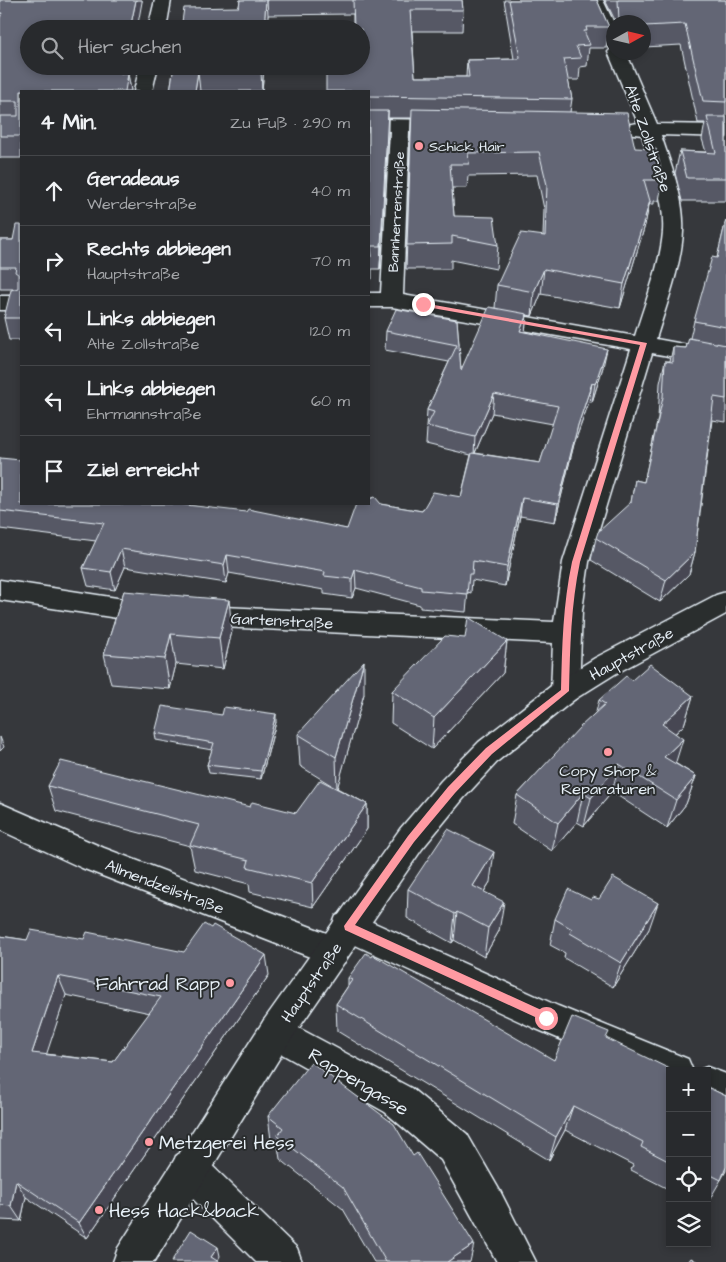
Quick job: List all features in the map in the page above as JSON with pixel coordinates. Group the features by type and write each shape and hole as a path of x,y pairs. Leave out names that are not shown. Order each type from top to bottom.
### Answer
{"street":[{"path":"159,20 163,0"},
{"path":"596,0 606,24"},
{"name":"Alte Zollstraße","path":"565,691 566,633 570,592 576,562 644,343 670,252 673,231 672,210 667,186 650,130 620,60"},
{"path":"143,90 147,75"},
{"name":"Bannherrenstraße","path":"392,300 400,124"},
{"path":"370,125 467,126"},
{"path":"611,129 726,130"},
{"path":"370,300 392,300 726,359"},
{"path":"0,303 20,303"},
{"name":"Gartenstraße","path":"0,590 130,610 201,616 566,633"},
{"name":"Hauptstraße","path":"132,1262 276,1032 411,839 452,790 489,751 565,691 605,666 726,602"},
{"name":"Allmendzeilstraße","path":"0,816 93,858 340,939 546,1018 666,1067"},
{"name":"Rappengasse","path":"276,1032 398,1100 454,1147 487,1204 517,1262"},
{"path":"711,1085 726,1091"},
{"path":"189,1169 282,1262"}],"building":[{"path":"0,0 136,0 132,20 20,20 20,75 128,75 125,90 20,90 20,136 0,136 0,116 18,116 18,101 0,101 0,18 2,13 0,13"},
{"path":"240,0 266,0 265,20 182,20 184,8 239,7"},
{"path":"353,0 462,0 463,10 410,10 415,77 469,77 467,60 519,59 509,0 597,0 606,20 606,27 586,27 587,31 584,31 590,45 576,46 581,58 564,59 572,99 370,96 370,90 326,90 326,75 370,75 370,20 354,20"},
{"path":"618,0 726,0 726,102 703,101 685,24 651,26 651,15 619,15"},
{"path":"173,75 197,75 195,90 170,90"},
{"path":"412,109 627,113 635,148 656,149 663,177 659,177 658,180 644,180 650,201 624,284 544,269 534,292 497,285 521,233 545,236 547,185 539,152 468,153 469,164 450,164 454,216 494,217 498,245 452,236 452,244 407,245"},
{"path":"370,111 388,111 381,246 371,246 372,256 370,256"},
{"path":"707,117 726,117 726,178 687,178 680,151 716,153"},
{"path":"726,220 726,327 694,321 712,257 717,258"},
{"path":"16,225 20,225 20,318 4,318 11,290 18,288 18,274 15,272 16,267 0,267 0,240 13,240"},
{"path":"489,307 527,314 520,331 607,349 595,384 592,383 578,425 558,504 522,498 507,567 473,561 472,574 469,574 467,594 421,590 421,587 355,570 352,579 324,576 325,572 227,555 224,565 121,549 111,572 83,568 104,523 0,511 0,458 20,460 20,505 186,505 246,512 248,509 347,529 356,505 370,505 370,499 375,497 381,504 422,511 433,492 461,497 472,453 540,463 558,406 494,394 475,437 427,426 434,412 427,410 457,345 386,331 396,309 457,320 461,370"},
{"path":"689,338 726,345 726,399 714,397 695,552 666,580 596,538 598,532 631,502 635,480 644,482 663,397 665,361 673,362 673,347 686,348"},
{"path":"124,591 229,600 219,638 171,634 165,659 104,654"},
{"path":"468,617 507,641 434,718 392,691 445,636 465,638"},
{"path":"364,661 336,757 298,734"},
{"path":"650,664 693,696 662,724 683,739 664,757 696,776 676,800 619,764 591,798 583,793 558,823 517,795 580,727 605,704 599,700 626,676 632,680"},
{"path":"162,706 222,715 224,707 276,714 261,771 207,765 214,743 155,733"},
{"path":"61,761 250,807 252,802 296,813 320,780 367,804 312,883 247,867 249,860 190,845 199,825 48,786"},
{"path":"448,829 494,852 473,886 504,902 488,928 457,912 455,914 408,889"},
{"path":"613,877 658,903 621,963 570,933 572,929 555,919 568,889 591,900 593,897 599,899"},
{"path":"204,924 211,928 213,925 266,955 79,1223 16,1181 11,1206 0,1205 0,936 27,940 31,930 84,939 87,932 184,952","holes":["58,976 161,997 113,1062 32,1053"]},
{"path":"366,953 372,957 373,955 554,1060 572,1017 609,1032 606,1038 666,1067 666,1160 641,1147 643,1142 573,1106 556,1137 336,1004 352,980 348,978"},
{"path":"311,1062 394,1124 413,1156 417,1153 474,1244 447,1262 386,1262 343,1187 277,1136 283,1128 268,1116"},
{"path":"711,1089 726,1096 726,1167 721,1180 711,1175"},
{"path":"191,1230 218,1247 211,1257 219,1262 171,1262"},
{"path":"691,1258 698,1262 688,1262"}],"place":[{"name":"Schick Hair","path":"419,146"},
{"name":"Copy Shop & Reparaturen","path":"608,752"},
{"name":"Fahrrad Rapp","path":"230,983"},
{"name":"Metzgerei Hess","path":"149,1142"},
{"name":"Hess Hack&back","path":"99,1210"}],"route":[{"path":"423,304 644,343 576,562 570,592 566,633 565,691 489,751 452,790 411,839 348,926 546,1018"}]}
